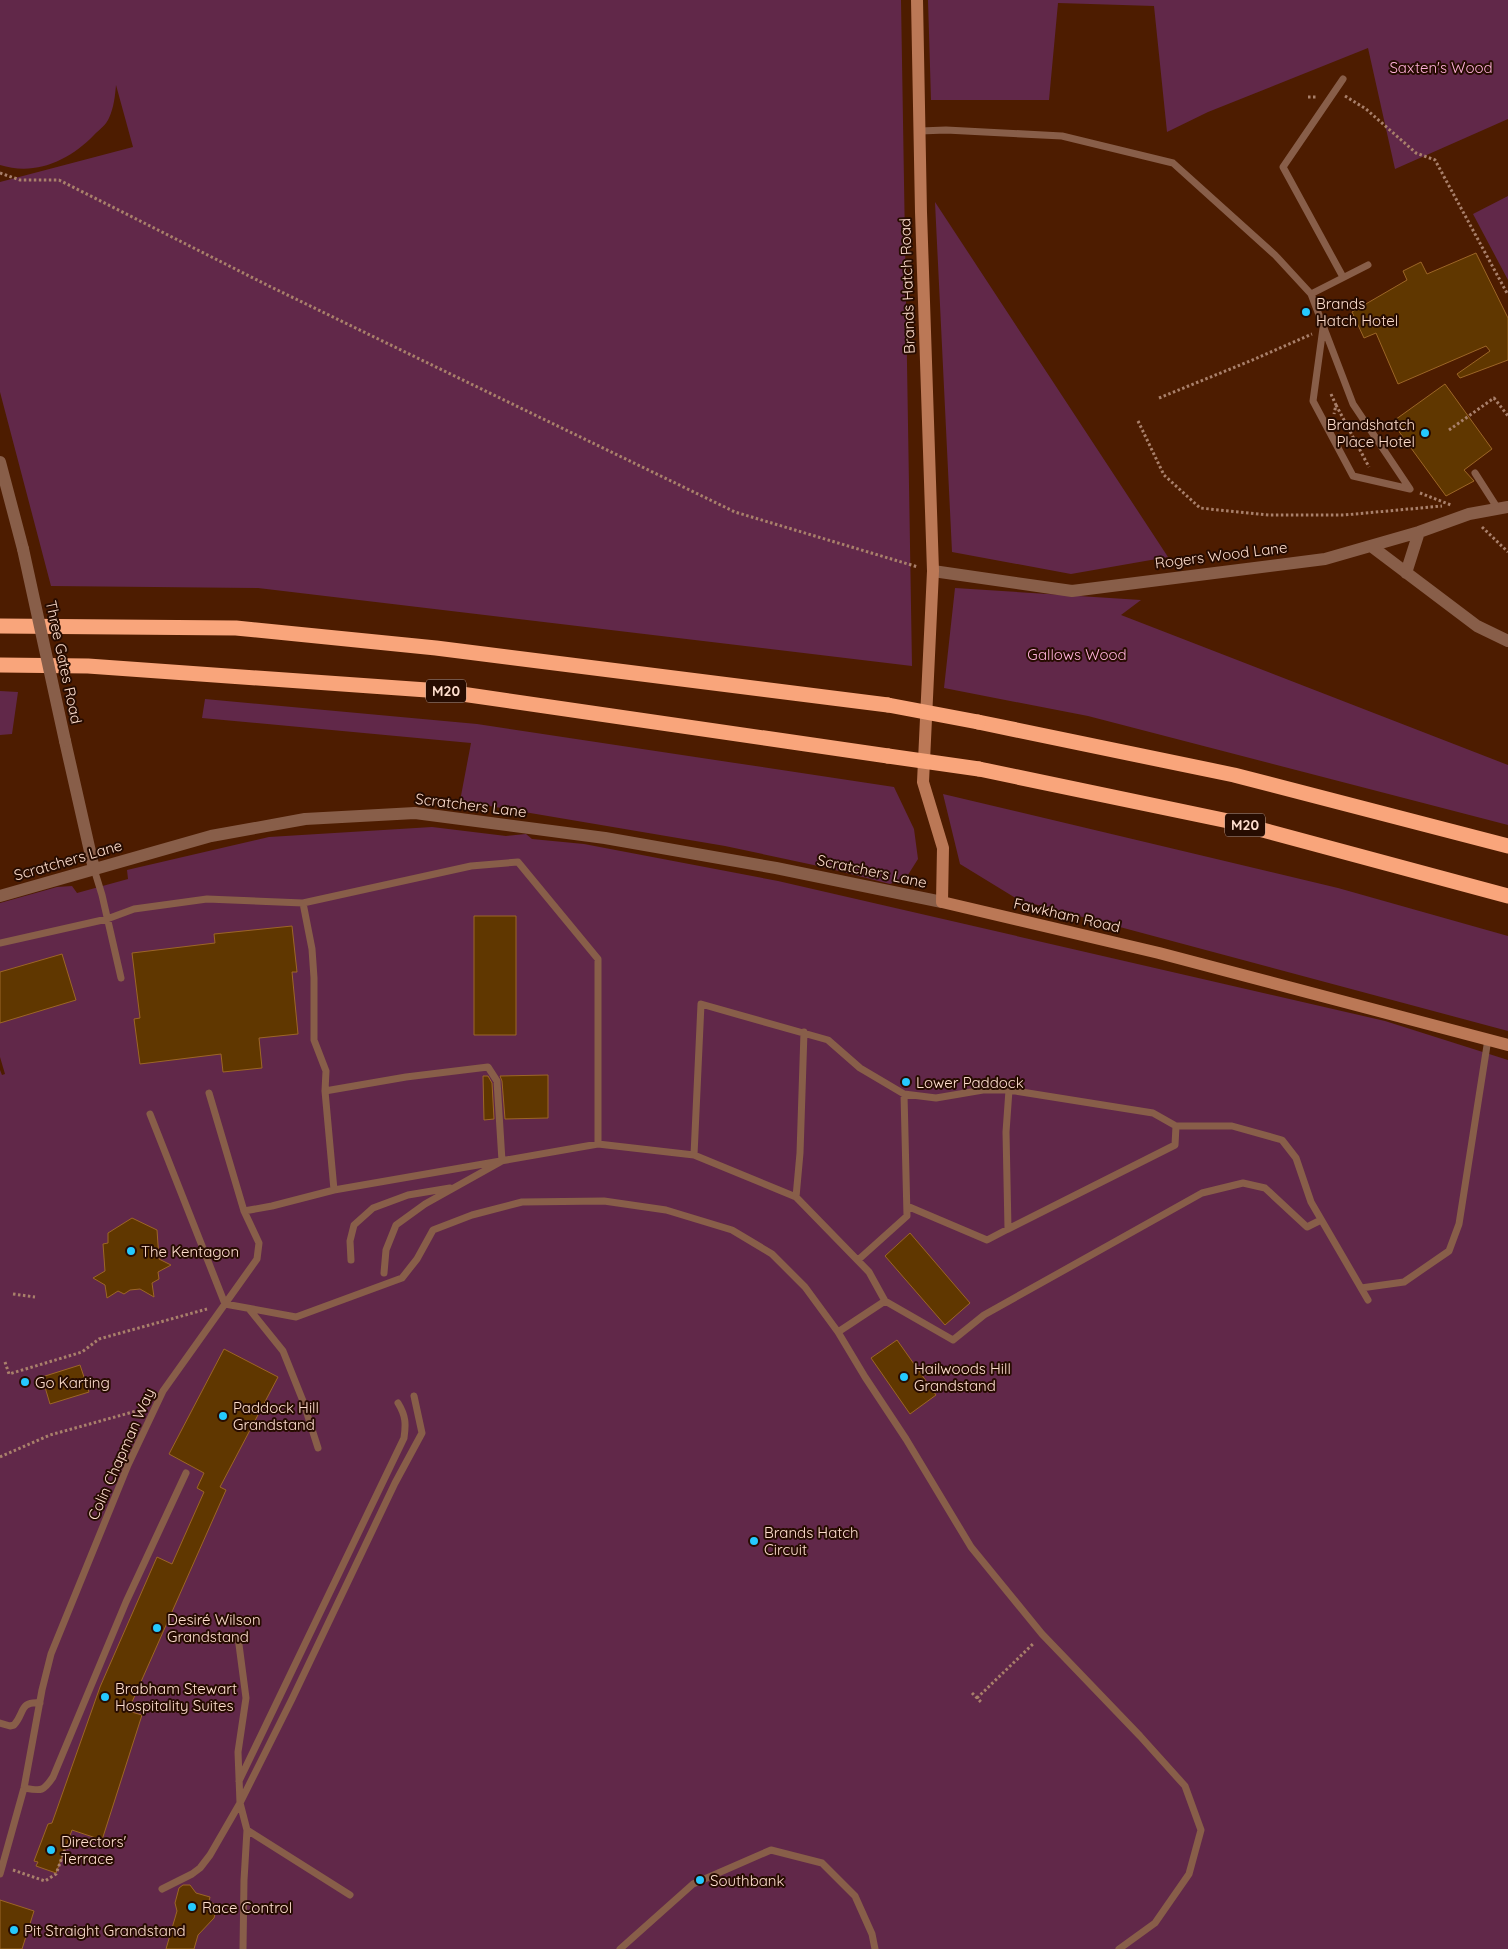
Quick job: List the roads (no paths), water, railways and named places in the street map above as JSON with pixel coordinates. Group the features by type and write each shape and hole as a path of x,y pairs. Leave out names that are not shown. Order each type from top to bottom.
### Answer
{"highway":[{"path":"0,626 236,628 436,648 888,704 1234,775 1508,846"},
{"name":"M20","path":"0,665 88,666 441,691 888,756 979,770 1233,822 1508,896"}],"street":[{"name":"Brands Hatch Road","path":"917,0 933,571"},
{"name":"Three Gates Road","path":"0,462 23,549 94,869"},
{"name":"Rogers Wood Lane","path":"933,571 1072,591 1325,559 1419,532 1470,514 1503,508"},
{"path":"1406,573 1419,532"},
{"path":"1371,546 1477,626 1508,641"},
{"path":"933,571 923,782 943,848 942,902"},
{"name":"Scratchers Lane","path":"0,896 211,836 305,818 415,813 605,838 776,868 942,902"},
{"name":"Fawkham Road","path":"942,902 1168,955 1508,1045"}],"lane":[{"path":"1343,79 1283,167 1343,277"},
{"path":"920,131 946,130 1062,136 1173,163 1275,255 1311,294 1324,328 1353,404 1410,489 1353,476 1313,401 1324,328"},
{"path":"1311,294 1368,265"},
{"path":"1476,472 1503,508"},
{"path":"0,944 107,919 134,909 207,899 302,903 471,866 518,862 598,960 598,1144"},
{"path":"94,869 121,978"},
{"path":"302,903 312,949 314,1040 326,1071 325,1091 334,1190"},
{"path":"694,1155 701,1004 828,1040 860,1068 904,1094 936,1098 983,1090 1009,1090 1153,1113 1176,1126 1232,1126 1282,1140 1296,1158 1311,1202 1368,1300"},
{"path":"796,1197 800,1153 804,1032"},
{"path":"1361,1288 1404,1282 1449,1250 1459,1224 1488,1039"},
{"path":"325,1091 406,1077 488,1067 496,1081 502,1161"},
{"path":"1008,1229 1006,1132 1009,1090"},
{"path":"209,1093 244,1211 334,1190 598,1144 694,1155 796,1197 869,1272 885,1301 954,1340 984,1315 1202,1193 1243,1183 1265,1188 1307,1227 1321,1220"},
{"path":"858,1260 907,1216 904,1094"},
{"path":"150,1114 225,1304 250,1310 296,1317 382,1286 402,1278 417,1260 433,1230 472,1215 522,1202 604,1201 666,1210 732,1230 772,1254 805,1287 838,1332 906,1439 971,1548 1042,1634 1185,1786 1201,1830 1189,1874 1155,1923 1119,1949"},
{"path":"907,1206 987,1240 1175,1145 1176,1126"},
{"path":"384,1273 386,1250 396,1225 425,1204 502,1161"},
{"path":"351,1260 350,1241 354,1226 373,1208 408,1195 455,1187"},
{"name":"Colin Chapman Way","path":"1,1871 24,1788 50,1661 64,1621 128,1465 156,1406 183,1362 251,1270 259,1253 259,1243 244,1211"},
{"path":"838,1332 885,1301"},
{"path":"250,1310 283,1351 303,1400 318,1448"},
{"path":"162,1889 200,1868 210,1855 240,1803 422,1433 414,1396"},
{"path":"239,1781 404,1438 406,1424 404,1413 398,1403"},
{"path":"24,1788 43,1790 53,1777 100,1662 186,1473"},
{"path":"238,1637 246,1698 238,1752 240,1803 247,1830 243,1949"},
{"path":"0,1723 10,1726 14,1725 26,1704 30,1702 40,1703"},
{"path":"247,1830 350,1896"},
{"path":"620,1949 693,1884 771,1850 822,1863 855,1896 872,1934 875,1949"}],"place":[{"name":"Brands Hatch Hotel","path":"1306,312"},
{"name":"Brandshatch Place Hotel","path":"1425,433"},
{"name":"Lower Paddock","path":"906,1082"},
{"name":"The Kentagon","path":"131,1251"},
{"name":"Hailwoods Hill Grandstand","path":"904,1377"},
{"name":"Go Karting","path":"25,1382"},
{"name":"Paddock Hill Grandstand","path":"223,1416"},
{"name":"Brands Hatch Circuit","path":"754,1541"},
{"name":"Desiré Wilson Grandstand","path":"157,1628"},
{"name":"Brabham Stewart Hospitality Suites","path":"105,1697"},
{"name":"Directors' Terrace","path":"51,1850"},
{"name":"Southbank","path":"700,1880"},
{"name":"Race Control","path":"192,1907"},
{"name":"Pit Straight Grandstand","path":"14,1930"}],"park label":[{"name":"Saxten's Wood","path":"1441,67"},
{"name":"Gallows Wood","path":"1077,654"}]}
